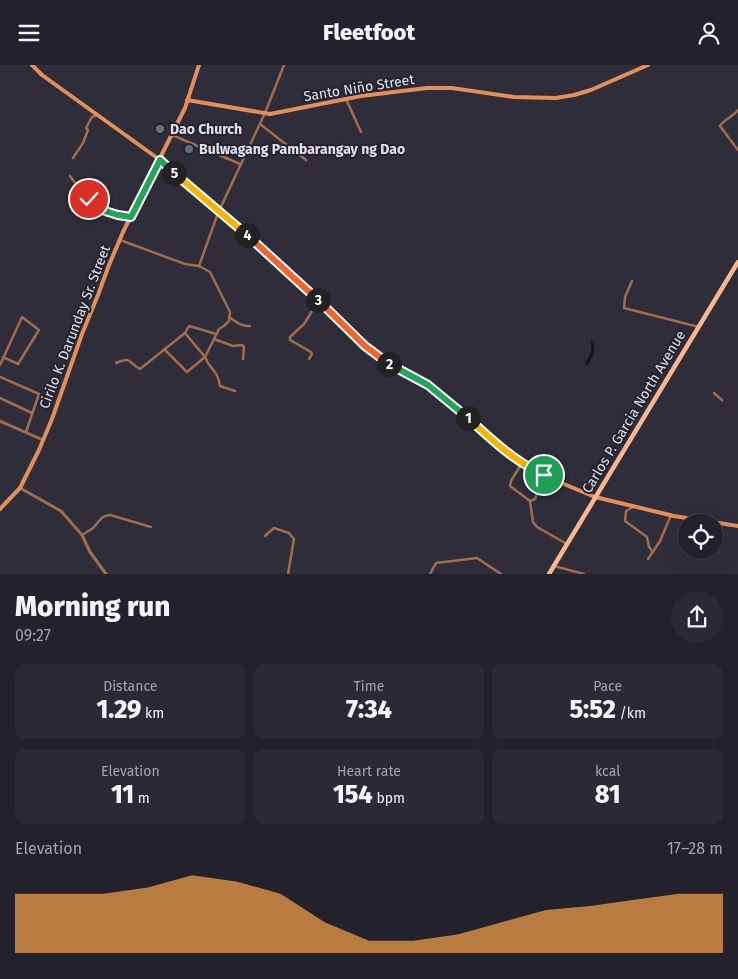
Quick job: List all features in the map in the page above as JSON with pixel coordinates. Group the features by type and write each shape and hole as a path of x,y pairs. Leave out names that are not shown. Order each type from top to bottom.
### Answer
{"main road":[{"path":"32,65 42,75 160,160 218,213 260,246 371,351 397,369 428,385 500,447 522,463 594,497 671,515 738,526"},
{"name":"Cirilo K. Darunday Sr. Street","path":"0,509 20,488 43,440 85,324 120,240 172,135 199,65"},
{"name":"Santo Niño Street","path":"187,100 265,113 410,90 472,89 514,97 556,98 591,90 648,65"},
{"name":"Carlos P. Garcia North Avenue","path":"549,574 738,262"}],"street":[{"path":"199,266 218,213 265,113 284,65"},
{"path":"346,99 361,132"},
{"path":"738,110 722,122 720,126 738,150"},
{"path":"73,158 83,143 88,130 86,128 92,117 98,115"},
{"path":"260,124 306,160"},
{"path":"172,135 240,164"},
{"path":"70,176 87,199 95,192 105,211 131,217"},
{"path":"120,240 185,264 199,266 210,272 230,312 229,321 219,329 205,357 187,372 164,349"},
{"path":"632,281 625,297 624,308 699,327"},
{"path":"309,359 312,354 311,352 290,340 290,337 304,324 319,300"},
{"path":"0,365 3,357 22,317 39,330 18,364 3,357"},
{"path":"230,317 245,327 250,326"},
{"path":"116,363 129,359 140,369 185,333 189,325 216,335"},
{"path":"185,333 205,357 207,363 219,375 220,386 235,391"},
{"path":"214,339 233,346 242,345 244,347 243,359"},
{"path":"0,377 39,394 26,432"},
{"path":"714,393 722,400"},
{"path":"0,398 32,413"},
{"path":"0,421 43,440"},
{"path":"522,463 510,481 510,487 530,501"},
{"path":"530,501 535,499 544,475"},
{"path":"20,488 61,511 82,535 90,552 106,574"},
{"path":"530,501 534,522 537,527 567,544"},
{"path":"633,507 626,511 625,521 647,537 648,547 653,552"},
{"path":"82,535 95,526 99,518 110,515 151,527"},
{"path":"648,559 660,541 671,515"},
{"path":"265,537 274,528 289,533 294,539 288,574"},
{"path":"430,574 436,563 476,558 501,574"},
{"path":"554,566 584,574"}],"waterway":[{"path":"587,364 593,351 592,342"}],"place":[{"name":"Dao Church","path":"160,129"},
{"name":"Bulwagang Pambarangay ng Dao","path":"189,149"}],"route":[{"path":"89,199 95,192 105,211 131,217 160,160 218,213 272,256 377,356 428,385 500,447 522,463 544,475"}]}
